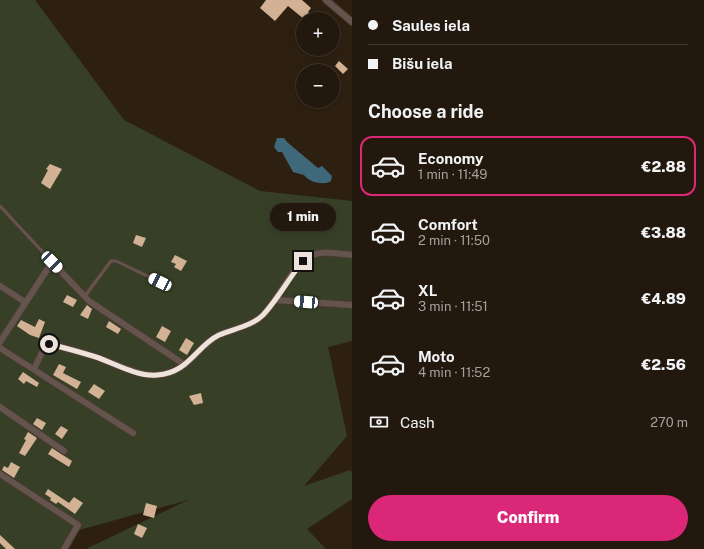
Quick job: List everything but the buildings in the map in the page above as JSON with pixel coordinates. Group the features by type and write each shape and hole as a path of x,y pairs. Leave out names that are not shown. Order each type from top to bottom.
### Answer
{"street":[{"path":"326,0 352,22"},
{"path":"34,369 45,346 49,344 94,357 145,375 157,375 171,372 185,364 218,336 249,324 262,316 297,268 309,257 317,253 352,255"},
{"path":"0,342 52,262 89,301 185,364"},
{"path":"0,286 25,302"},
{"path":"275,300 352,306"},
{"path":"0,348 133,433"},
{"path":"0,407 64,450"},
{"path":"0,474 78,525 64,549"}],"lane":[{"path":"0,206 52,262"},
{"path":"85,296 112,261 116,261 160,282"}],"green space":[{"path":"0,0 35,0 124,120 260,191 352,201 352,341 328,347 347,436 304,486 350,470 352,473 352,499 307,529 326,549 86,549 188,500 79,530 69,549 0,549"}],"water":[{"path":"277,138 284,138 318,168 322,166 332,176 331,181 320,183 309,180 304,175 293,172 282,152 278,152 274,147"}],"route":[{"path":"49,344 94,357 145,375 157,375 171,372 194,358 208,343 218,336 249,324 262,316 303,261"}]}
